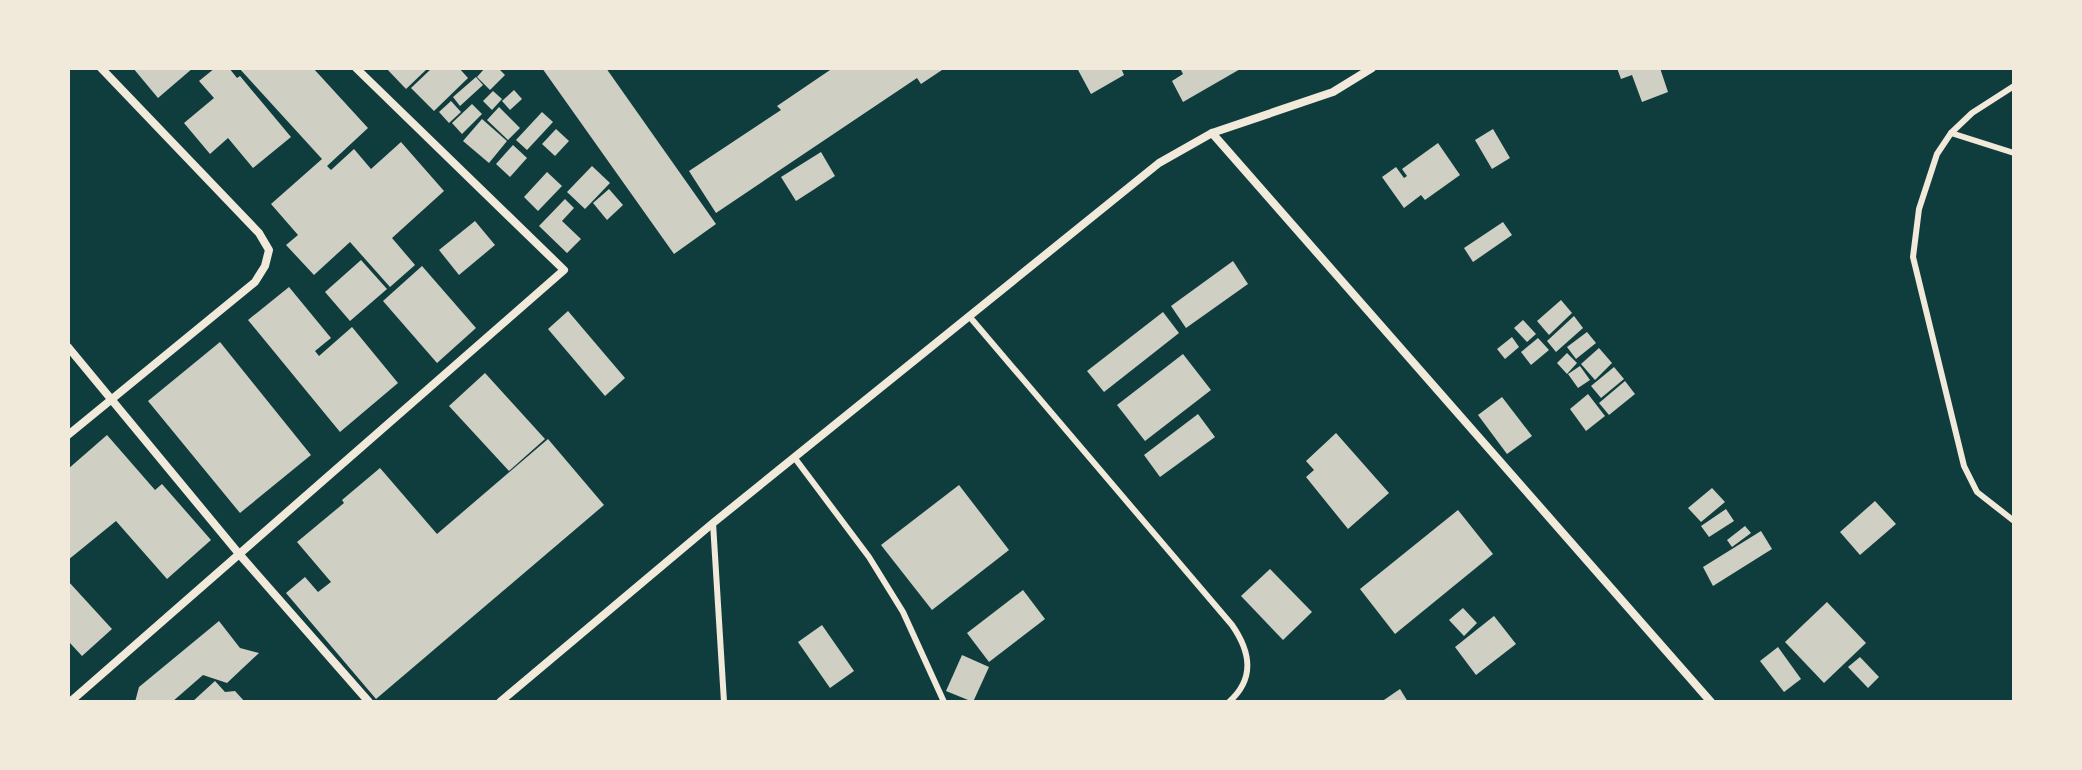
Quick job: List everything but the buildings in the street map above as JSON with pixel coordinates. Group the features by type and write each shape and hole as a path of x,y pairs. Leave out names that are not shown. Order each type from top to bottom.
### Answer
{"street":[{"path":"68,435 255,282 265,266 269,250 259,233 101,68"},
{"path":"70,702 564,270 356,68"},
{"path":"500,702 713,523 1159,163 1212,133 1333,92 1372,68"},
{"path":"1212,133 1711,702"},
{"path":"68,347 240,555 369,702"}],"lane":[{"path":"2014,86 1972,113 1951,133 1937,154 1919,209 1913,257 1964,466 1977,492 2014,521"},
{"path":"1951,133 2014,153"},
{"path":"969,316 1246,645 1247,674 1229,702"},
{"path":"794,457 876,568 903,612 944,702"},
{"path":"713,523 724,702"}]}
